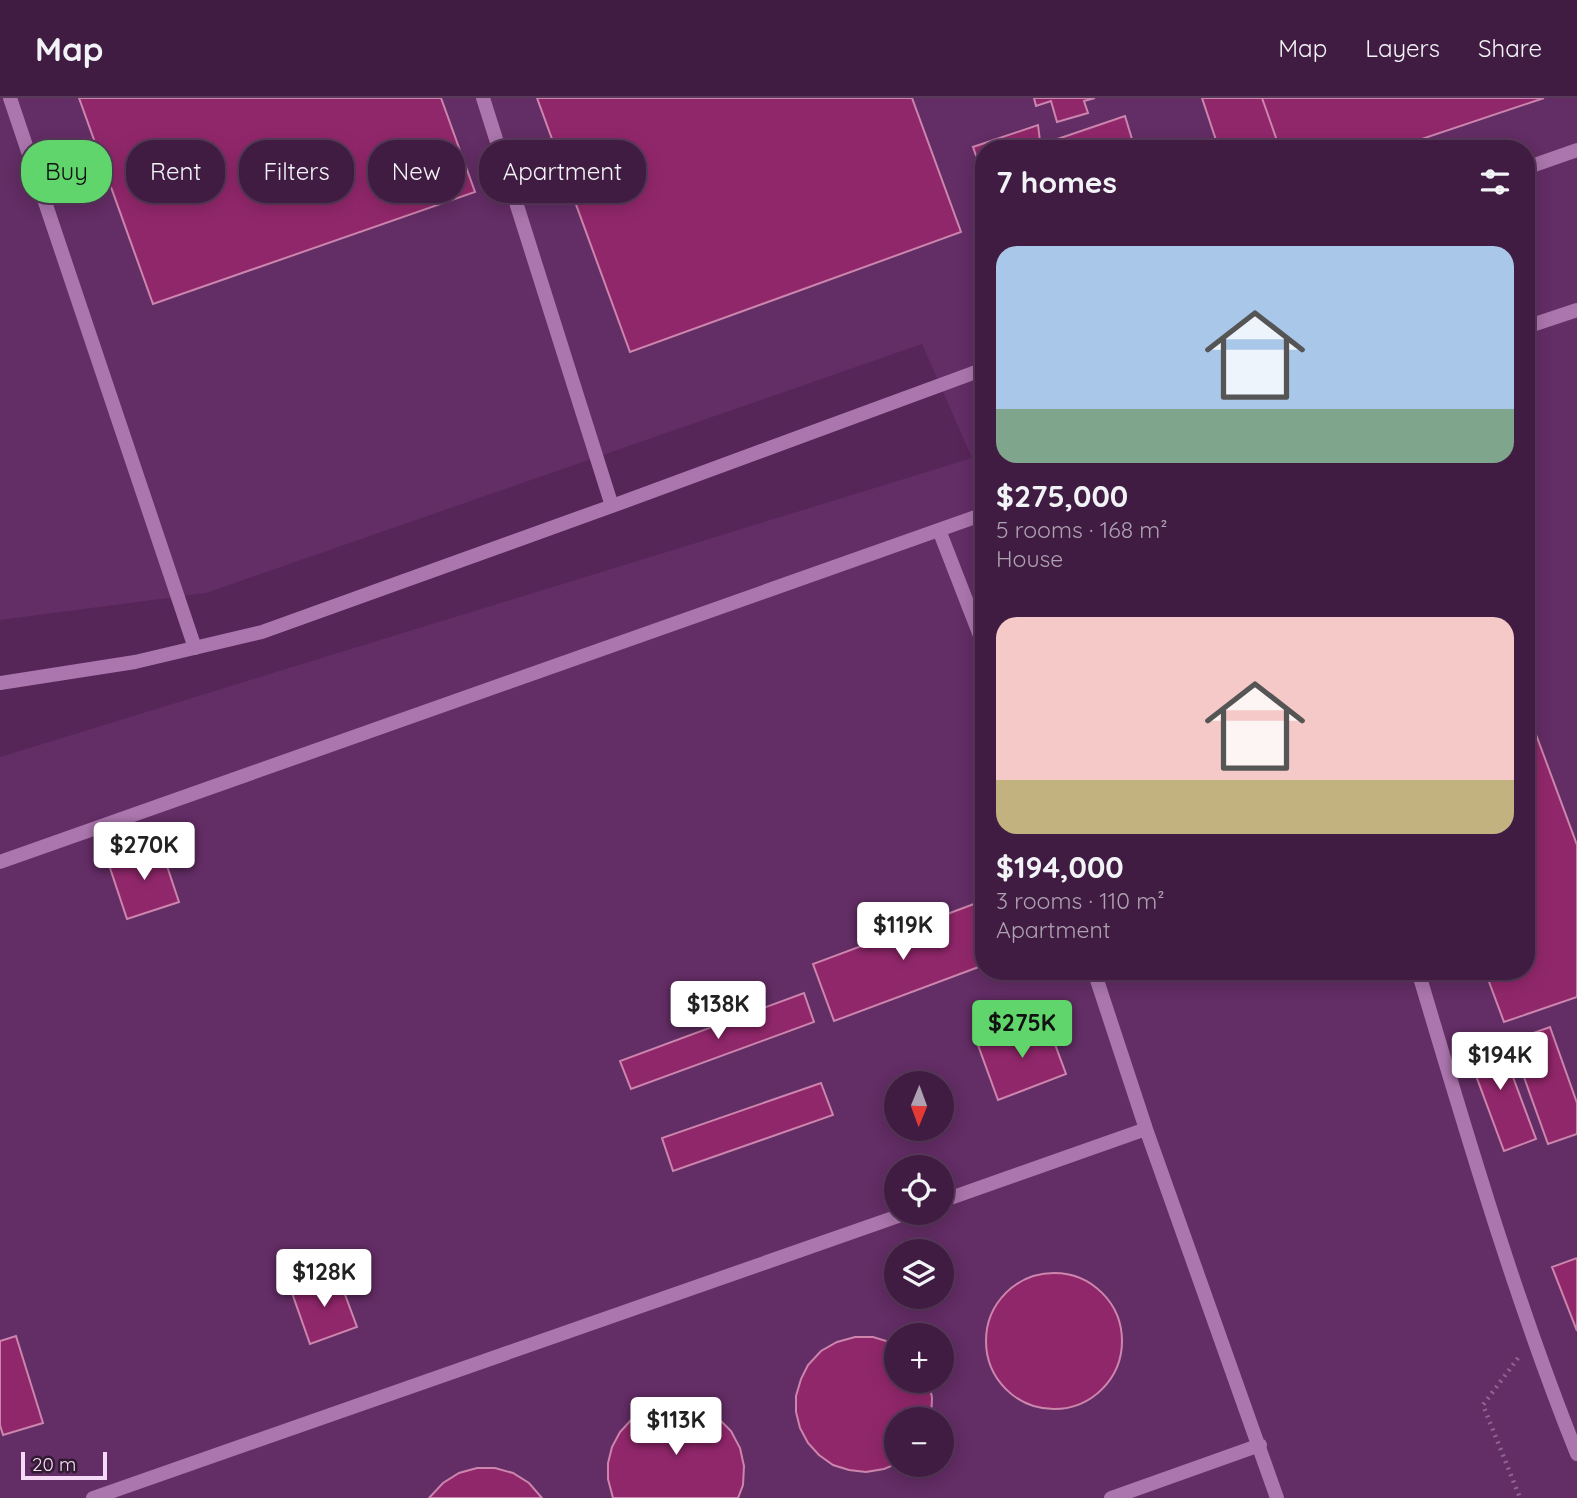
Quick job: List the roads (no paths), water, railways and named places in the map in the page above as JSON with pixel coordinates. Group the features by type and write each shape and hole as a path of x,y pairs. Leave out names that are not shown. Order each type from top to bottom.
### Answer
{"lane":[{"path":"10,98 195,648"},
{"path":"483,98 612,506"},
{"path":"1535,166 1577,150"},
{"path":"1535,324 1577,310"},
{"path":"0,683 135,662 262,632 975,372"},
{"path":"0,862 975,517"},
{"path":"939,530 975,623"},
{"path":"1097,980 1146,1129 1277,1498"},
{"path":"1421,980 1487,1201 1544,1373 1577,1454"},
{"path":"954,1197 1146,1129"},
{"path":"93,1498 884,1221"},
{"path":"1111,1498 1260,1446"}]}
